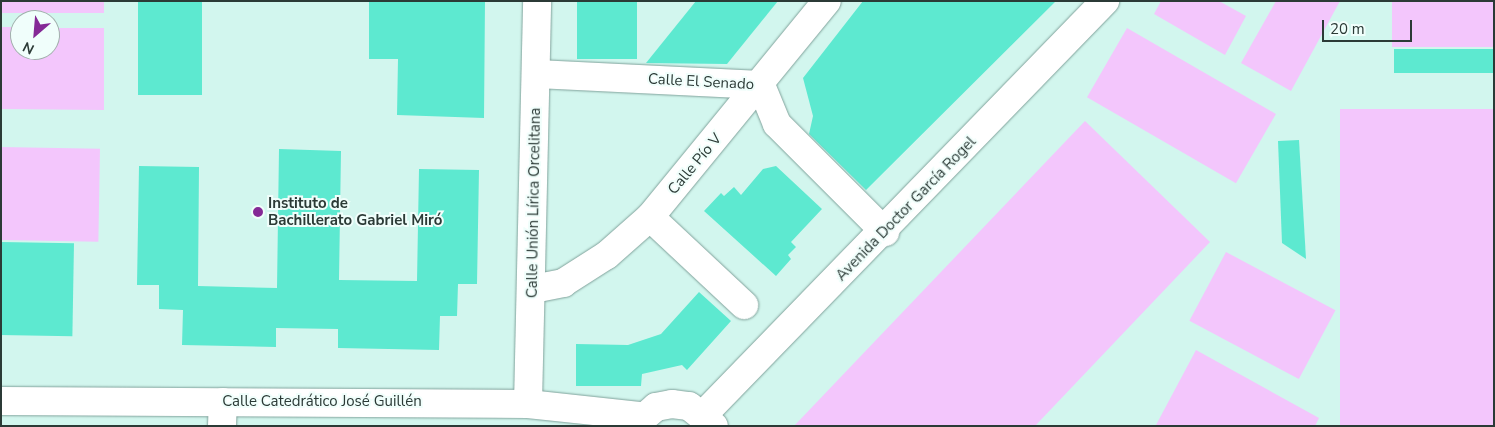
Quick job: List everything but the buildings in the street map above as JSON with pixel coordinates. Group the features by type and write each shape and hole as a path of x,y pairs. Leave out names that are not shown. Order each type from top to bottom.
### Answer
{"street":[{"name":"Calle Unión Lírica Orcelitana","path":"528,404 533,289 537,1"},
{"name":"Calle Pío V","path":"533,289 563,283 607,256 650,217 761,85 827,1"},
{"name":"Avenida Doctor García Rogel","path":"709,420 885,232 1106,1"},
{"name":"Calle El Senado","path":"537,74 761,85 777,124 885,232"},
{"path":"650,217 744,305"},
{"name":"Calle Catedrático José Guillén","path":"1,401 222,414 528,404 638,421"},
{"path":"638,421 672,404 709,420"}],"shaded area":[{"path":"1,1 104,1 104,13 60,13 60,10 10,10 10,13 1,13"},
{"path":"1161,1 1219,1 1246,16 1225,55 1154,14"},
{"path":"1276,1 1340,1 1291,91 1241,63"},
{"path":"1392,1 1494,1 1494,47 1392,47"},
{"path":"1,27 10,27 10,60 60,60 60,28 104,28 104,110 1,109"},
{"path":"1127,28 1276,114 1236,183 1087,97"},
{"path":"1340,109 1494,109 1494,426 1340,426"},
{"path":"1085,121 1210,242 1035,426 794,426"},
{"path":"1,147 100,149 98,242 1,240"},
{"path":"1226,252 1335,310 1299,379 1189,321"},
{"path":"1196,350 1319,418 1315,426 1156,425"}],"place":[{"name":"Instituto de Bachillerato Gabriel Miró","path":"258,212"}]}
